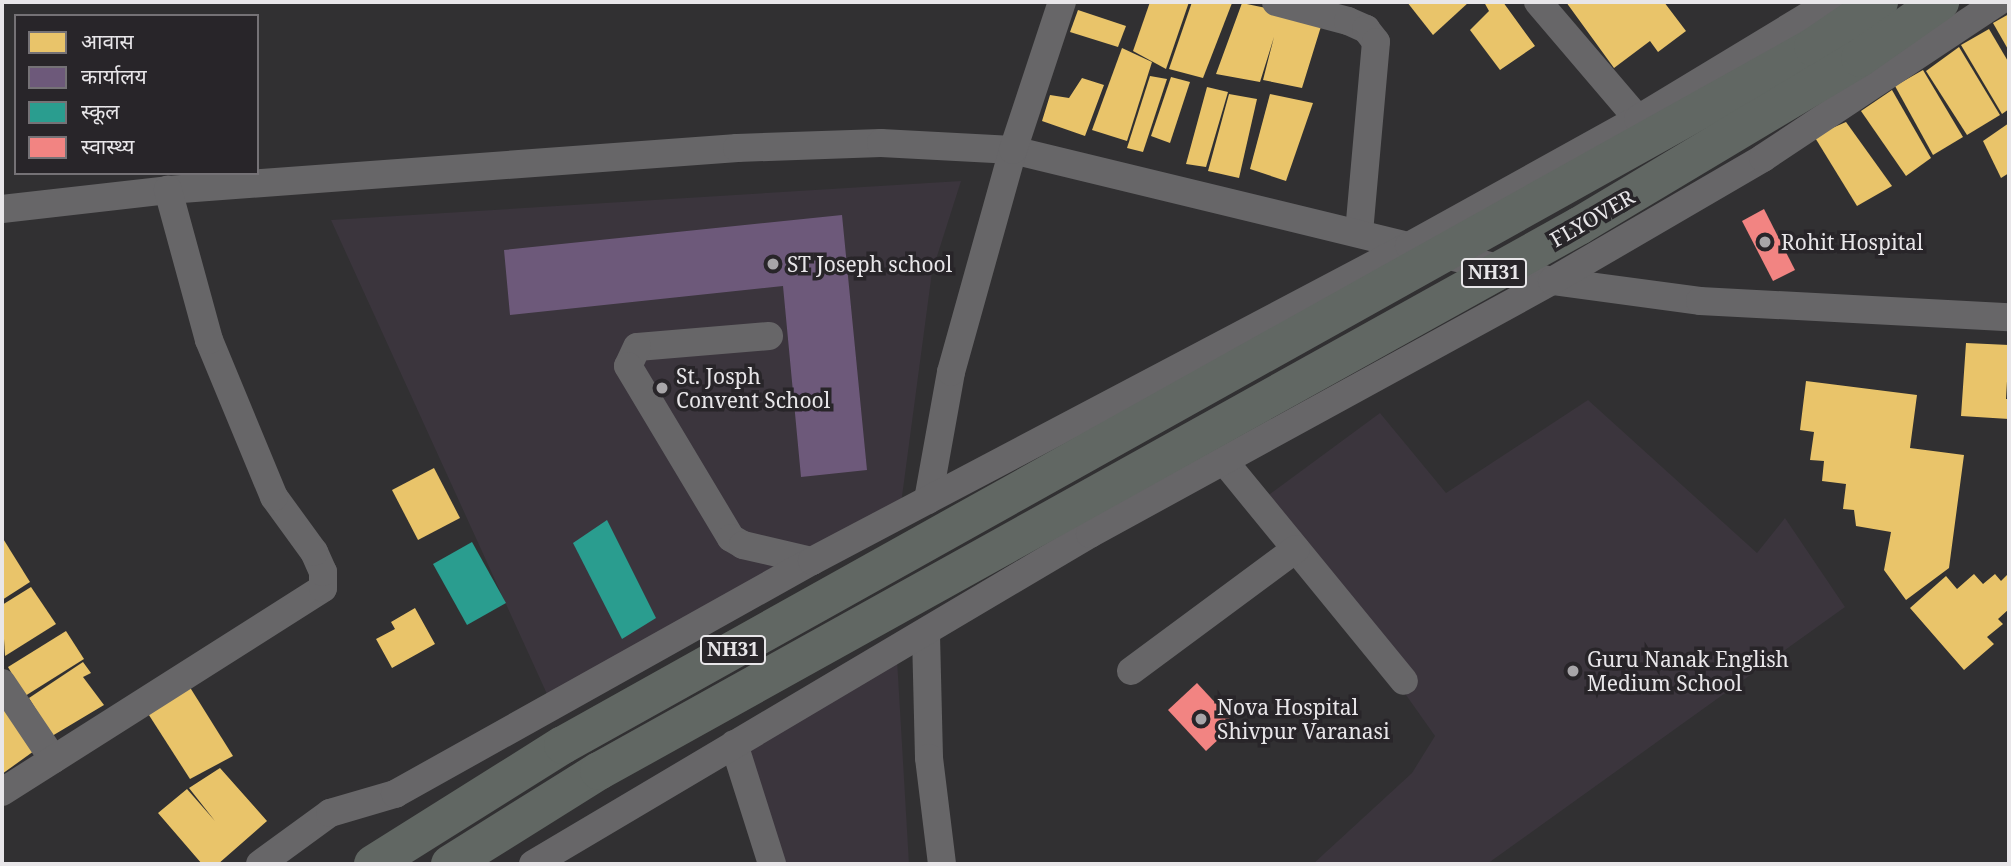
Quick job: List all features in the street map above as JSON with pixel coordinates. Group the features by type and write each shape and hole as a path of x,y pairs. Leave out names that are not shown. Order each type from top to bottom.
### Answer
{"highway":[{"name":"FLYOVER","path":"373,864 563,744 1814,47 1879,2"},
{"name":"FLYOVER","path":"450,864 599,771 1122,477 1579,226 1860,58 1940,2"}],"street":[{"path":"928,500 951,372 1013,150 1062,2"},
{"path":"1276,2 1348,21 1366,29 1376,42 1359,232"},
{"path":"1538,2 1638,119"},
{"path":"260,864 330,813 395,794 813,561 1409,246 1638,119 1831,2"},
{"path":"533,864 734,744 926,635 1090,534 1552,281 1763,158 1998,2"},
{"path":"2,209 168,190 737,148 881,143 1013,150 1552,281 1700,301 2009,317"},
{"path":"2,792 323,589 323,572 314,552 274,497 209,340 168,190"},
{"path":"769,336 637,347 628,366 731,538 743,545 813,561"},
{"path":"1224,461 1404,681"},
{"path":"1131,671 1296,549"},
{"path":"926,635 929,758 942,864"},
{"path":"2,683 53,759"},
{"path":"734,744 772,864"}],"shaded area":[{"name":"St. Josph Convent School","path":"961,181 932,272 901,504 547,694 331,220"},
{"name":"Guru Nanak English Medium School","path":"1588,400 1757,553 1785,518 1845,607 1487,864 1313,864 1412,773 1435,736 1266,497 1380,413 1446,493"},
{"path":"897,659 909,864 773,864 732,754"}],"building: आवास":[{"path":"1150,2 1189,2 1166,69 1133,51"},
{"path":"1192,2 1232,3 1203,78 1169,69"},
{"path":"1407,2 1469,2 1433,35"},
{"path":"1484,2 1503,2 1535,46 1500,70 1470,30 1489,11"},
{"path":"1566,2 1664,2 1686,31 1658,52 1650,41 1614,68"},
{"path":"1242,3 1323,20 1302,88 1263,80 1274,37 1260,82 1216,74"},
{"path":"1078,10 1126,26 1118,47 1070,32"},
{"path":"2009,14 2009,51 1993,23"},
{"path":"1989,29 2009,63 2009,109 2002,114 1961,45"},
{"path":"1959,47 2000,115 1967,135 1926,71"},
{"path":"1122,48 1152,62 1127,141 1092,130"},
{"path":"1923,70 1963,137 1933,155 1895,86"},
{"path":"1150,76 1167,79 1143,152 1127,148"},
{"path":"1171,77 1190,82 1170,143 1151,136"},
{"path":"1082,78 1104,85 1085,136 1042,121 1050,95 1069,98"},
{"path":"1207,87 1228,92 1206,167 1186,164"},
{"path":"1892,90 1931,158 1906,176 1861,111"},
{"path":"1229,94 1257,99 1239,178 1208,171"},
{"path":"1270,94 1313,103 1286,181 1250,169"},
{"path":"1846,122 1892,186 1857,206 1814,136"},
{"path":"2009,123 2009,173 2001,178 1983,141"},
{"path":"1966,343 2009,345 2006,399 2009,399 2009,419 1961,416"},
{"path":"1806,381 1917,395 1910,448 1964,455 1949,568 1906,600 1884,570 1891,532 1856,526 1854,510 1843,509 1846,484 1822,481 1824,461 1810,460 1814,432 1800,430"},
{"path":"434,468 460,518 418,540 392,490"},
{"path":"2,537 30,582 2,600"},
{"path":"2009,573 2009,609 1998,619 2003,624 1987,637 1994,644 1964,670 1910,608 1946,576 1957,589 1974,574 1983,584 1995,574 2001,581"},
{"path":"31,587 56,624 5,656 2,605"},
{"path":"415,608 435,644 392,668 376,639 395,629 391,622"},
{"path":"66,631 84,659 25,696 8,667"},
{"path":"83,662 91,673 83,677 104,705 52,736 29,698"},
{"path":"186,681 233,756 190,779 147,712"},
{"path":"5,705 34,751 2,774 2,708"},
{"path":"220,768 267,821 218,864 202,864 158,813 187,789 215,821 189,788"}],"building: कार्यालय":[{"path":"842,215 867,470 801,477 783,286 510,315 504,250"}],"building: स्कूल":[{"path":"607,520 656,618 622,639 573,543"},
{"path":"472,542 506,603 467,625 433,564"}],"building: स्वास्थ्य":[{"path":"1764,209 1795,270 1773,281 1742,221"},
{"path":"1197,683 1235,724 1206,751 1168,710"}],"place":[{"name":"Rohit Hospital","path":"1765,242"},
{"name":"ST Joseph school","path":"773,264"},
{"name":"St. Josph Convent School","path":"662,388"},
{"name":"Guru Nanak English Medium School","path":"1573,671"},
{"name":"Nova Hospital Shivpur Varanasi","path":"1201,719"}]}
